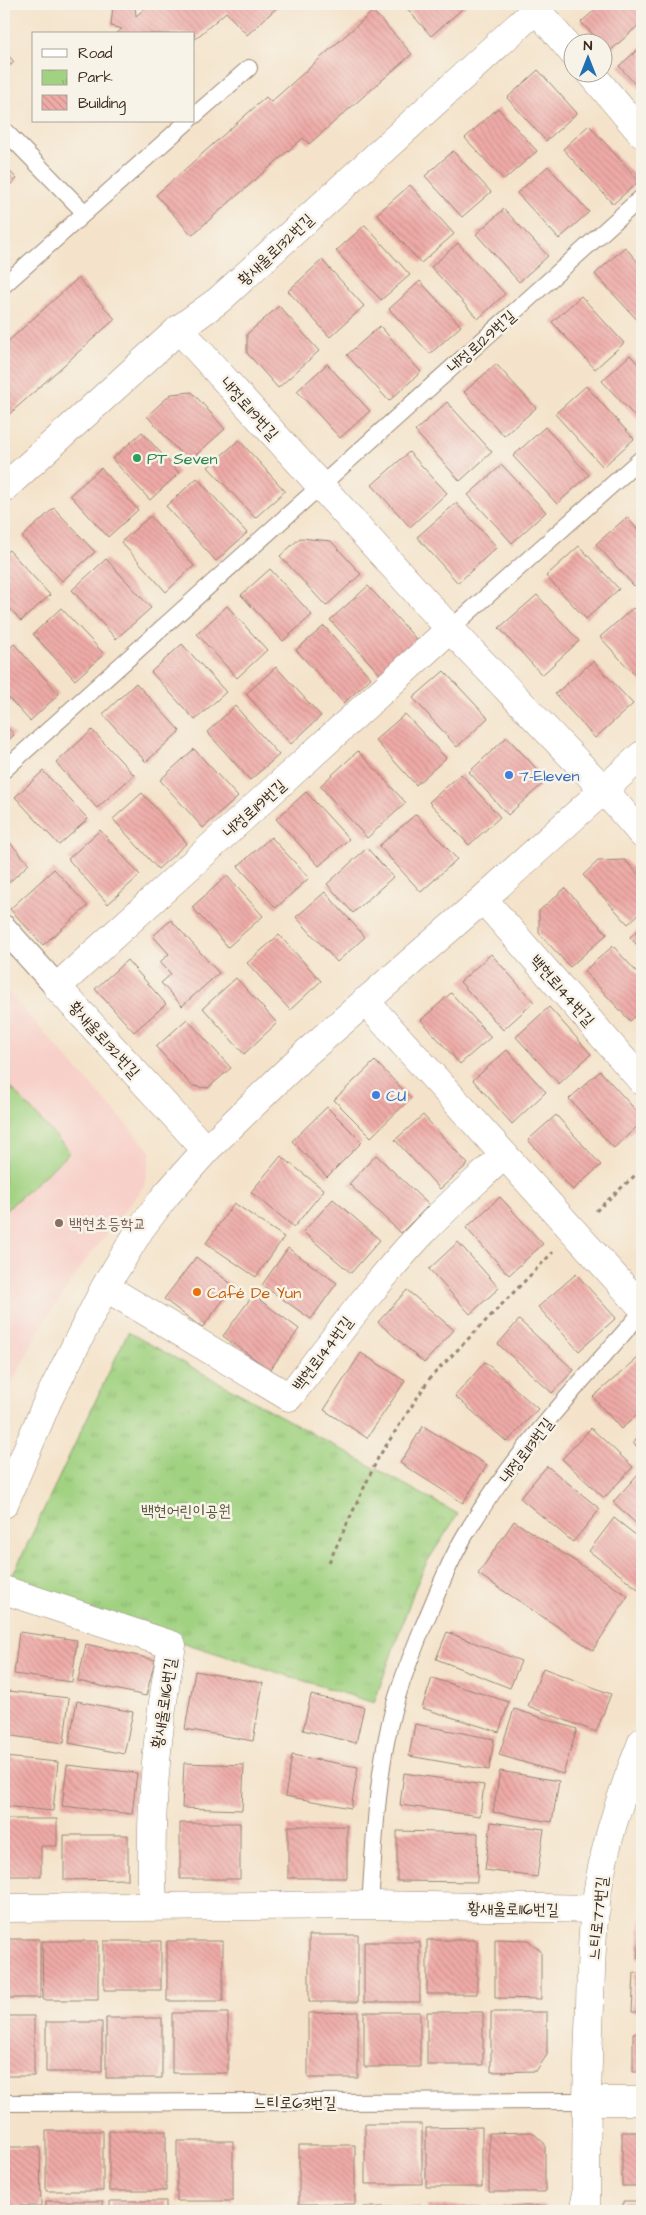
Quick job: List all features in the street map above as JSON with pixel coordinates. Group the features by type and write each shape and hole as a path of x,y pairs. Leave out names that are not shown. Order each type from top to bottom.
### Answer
{"street":[{"path":"539,6 564,40"},
{"name":"황새울로132번길","path":"4,488 179,329 219,300 539,6"},
{"path":"598,82 642,134"},
{"name":"내정로119번길","path":"179,329 450,630 604,790 642,834"},
{"name":"내정로119번길","path":"57,987 450,630"},
{"path":"6,1498 48,1400 105,1287 141,1228 206,1150 305,1054 484,899 642,755"},
{"name":"백현로144번길","path":"484,899 642,1081"},
{"name":"황새울로132번길","path":"4,928 206,1150"},
{"path":"366,1001 642,1308"},
{"name":"백현로144번길","path":"105,1287 289,1397 352,1314 397,1260 423,1232 504,1155"},
{"name":"황새울로116번길","path":"4,1590 172,1645 156,1745 150,1851 153,1908"},
{"name":"느티로77번길","path":"586,2211 587,2101 596,1909 600,1878 612,1824 625,1783 642,1742"},
{"name":"황새울로116번길","path":"4,1908 370,1905 596,1909"},
{"path":"587,2101 642,2101"}],"lane":[{"path":"195,115 249,68"},
{"path":"4,285 187,122"},
{"path":"4,130 85,213"},
{"name":"내정로129번길","path":"320,486 642,197"},
{"path":"450,630 642,458"},
{"path":"4,770 320,486"},
{"name":"내정로113번길","path":"370,1905 380,1779 387,1735 397,1696 433,1603 470,1527 521,1453 642,1312"},
{"name":"느티로63번길","path":"4,2103 587,2101"}],"path":[{"path":"328,1562 378,1458 430,1378 573,1231 642,1169"}],"shaded area":[{"name":"백현초등학교","path":"4,988 151,1152 144,1186 85,1261 42,1325 4,1398"}],"green space":[{"path":"4,1080 70,1152 4,1212"},
{"name":"백현어린이공원","path":"128,1332 458,1514 427,1562 415,1588 374,1703 7,1587"}],"building":[{"path":"150,4 281,4 247,35 226,12 195,39 195,32 118,32 122,29 111,26 113,5 135,7 136,16"},
{"path":"403,4 468,4 431,36"},
{"path":"602,4 642,4 642,22 614,47 614,32 590,32 581,22"},
{"path":"373,11 412,54 309,144 303,138 192,235 156,195 266,97 271,102"},
{"path":"642,46 642,92 619,66"},
{"path":"4,50 14,62 4,70"},
{"path":"538,70 577,113 546,141 507,98"},
{"path":"498,108 537,151 504,180 465,138"},
{"path":"589,125 639,181 613,204 563,149"},
{"path":"453,151 491,192 462,217 425,176"},
{"path":"4,165 17,179 4,190"},
{"path":"548,166 589,212 559,239 517,193"},
{"path":"410,185 454,234 421,263 377,214"},
{"path":"504,209 548,256 519,282 476,234"},
{"path":"365,225 410,275 381,300 336,251"},
{"path":"458,243 505,294 478,319 431,267"},
{"path":"625,247 642,267 642,321 640,323 595,274"},
{"path":"322,260 364,306 330,337 288,291"},
{"path":"78,278 115,319 4,419 4,345"},
{"path":"420,281 461,326 430,354 389,309"},
{"path":"581,296 624,343 595,369 552,322"},
{"path":"279,306 319,351 278,388 247,353 247,334"},
{"path":"380,326 421,372 389,401 347,355"},
{"path":"630,355 642,368 642,424 602,381"},
{"path":"327,364 370,411 340,438 297,391"},
{"path":"496,364 536,408 504,436 464,392"},
{"path":"586,386 634,439 603,467 555,414"},
{"path":"192,392 225,429 188,462 147,416 171,394"},
{"path":"447,402 492,452 460,481 415,431"},
{"path":"545,427 589,475 557,504 513,456"},
{"path":"142,432 179,473 150,500 112,459"},
{"path":"239,440 285,491 255,518 208,467"},
{"path":"409,452 447,493 410,527 372,485"},
{"path":"502,465 546,512 512,543 468,495"},
{"path":"101,468 138,510 108,537 70,495"},
{"path":"197,478 247,533 216,561 166,506"},
{"path":"642,497 642,507 637,502"},
{"path":"456,503 497,547 458,583 417,537"},
{"path":"54,508 95,552 62,581 22,537"},
{"path":"150,516 194,566 166,592 121,542"},
{"path":"627,517 642,535 642,579 634,586 596,544"},
{"path":"300,538 331,541 361,574 326,606 280,556"},
{"path":"579,546 619,589 586,619 546,576"},
{"path":"9,550 50,595 21,621 4,602 4,554"},
{"path":"106,559 151,608 116,639 72,590"},
{"path":"270,569 312,615 283,641 241,595"},
{"path":"368,586 419,642 381,675 330,620"},
{"path":"537,595 579,641 542,675 499,628"},
{"path":"227,606 267,650 237,678 197,634"},
{"path":"61,608 104,654 75,680 33,634"},
{"path":"633,608 642,618 642,683 600,637"},
{"path":"324,626 371,678 344,703 296,650"},
{"path":"14,644 59,694 30,721 4,693 4,653"},
{"path":"182,644 226,692 195,720 151,672"},
{"path":"593,661 633,704 595,738 555,694"},
{"path":"276,667 321,716 291,744 246,694"},
{"path":"444,671 488,718 457,747 413,698"},
{"path":"136,683 180,731 146,762 103,714"},
{"path":"235,706 279,755 250,780 207,732"},
{"path":"405,714 446,758 416,785 375,740"},
{"path":"4,723 14,735 4,744"},
{"path":"92,730 134,775 97,808 56,763"},
{"path":"507,737 547,780 508,815 469,772"},
{"path":"194,749 238,797 203,828 160,780"},
{"path":"358,751 406,803 367,838 320,786"},
{"path":"43,771 88,819 59,845 15,797"},
{"path":"461,774 500,817 469,845 429,802"},
{"path":"306,792 349,839 319,866 276,819"},
{"path":"142,793 187,843 158,869 113,819"},
{"path":"416,814 457,859 421,892 379,846"},
{"path":"100,830 140,875 108,904 68,859"},
{"path":"4,836 29,864 4,887"},
{"path":"271,837 309,878 276,908 238,866"},
{"path":"367,848 393,877 353,913 327,884"},
{"path":"625,860 642,879 642,911 628,924 583,875 598,861"},
{"path":"54,869 88,906 43,945 10,909"},
{"path":"227,876 263,916 228,947 192,907"},
{"path":"565,888 607,934 570,967 539,933 539,911"},
{"path":"325,892 365,937 337,962 296,917"},
{"path":"171,920 219,973 182,1006 161,983 171,974 160,962 169,954 153,936"},
{"path":"642,926 642,951 630,937"},
{"path":"279,935 321,981 290,1010 247,963"},
{"path":"613,946 642,978 642,1010 630,1021 584,971"},
{"path":"491,954 534,1002 503,1030 460,982"},
{"path":"127,960 166,1004 134,1032 95,989"},
{"path":"236,978 277,1023 244,1054 203,1008"},
{"path":"451,993 491,1037 460,1064 421,1020"},
{"path":"549,1007 591,1054 559,1084 516,1037"},
{"path":"187,1019 231,1068 208,1088 192,1086 156,1047"},
{"path":"507,1050 546,1092 512,1124 473,1080"},
{"path":"375,1061 411,1098 371,1137 334,1100"},
{"path":"600,1071 642,1117 642,1122 614,1148 569,1099"},
{"path":"327,1107 362,1142 327,1177 292,1141"},
{"path":"423,1115 468,1164 440,1189 395,1140"},
{"path":"556,1115 601,1165 573,1190 528,1140"},
{"path":"376,1155 429,1205 401,1233 349,1184"},
{"path":"281,1156 324,1190 294,1227 251,1192"},
{"path":"500,1197 543,1244 509,1275 466,1228"},
{"path":"333,1199 380,1240 351,1273 303,1232"},
{"path":"234,1203 284,1237 256,1277 206,1243"},
{"path":"458,1242 499,1288 470,1314 429,1269"},
{"path":"288,1248 337,1283 311,1319 262,1285"},
{"path":"642,1251 642,1262 637,1256"},
{"path":"196,1257 234,1286 202,1328 164,1299"},
{"path":"576,1274 616,1318 579,1351 538,1307"},
{"path":"407,1290 454,1330 424,1363 378,1322"},
{"path":"253,1295 299,1329 270,1370 223,1336"},
{"path":"519,1320 574,1370 552,1393 498,1344"},
{"path":"361,1353 405,1381 367,1438 324,1410"},
{"path":"638,1358 642,1363 642,1411 621,1429 593,1397"},
{"path":"485,1362 538,1409 507,1442 455,1396"},
{"path":"423,1426 487,1465 463,1503 400,1463"},
{"path":"591,1428 633,1467 604,1498 562,1459"},
{"path":"642,1433 642,1452 633,1443"},
{"path":"547,1466 600,1509 573,1542 520,1498"},
{"path":"639,1473 642,1476 642,1529 613,1502"},
{"path":"614,1518 642,1540 642,1592 589,1551"},
{"path":"514,1521 628,1596 593,1650 478,1574"},
{"path":"19,1632 77,1640 72,1682 14,1674"},
{"path":"447,1632 521,1661 510,1688 436,1659"},
{"path":"86,1644 155,1660 146,1696 78,1681"},
{"path":"543,1668 611,1694 596,1732 528,1706"},
{"path":"195,1671 263,1683 253,1741 185,1729"},
{"path":"432,1678 509,1702 499,1732 422,1708"},
{"path":"8,1691 69,1698 64,1743 4,1735"},
{"path":"311,1695 364,1707 356,1743 303,1730"},
{"path":"77,1701 133,1712 124,1754 69,1743"},
{"path":"514,1709 577,1729 563,1774 499,1755"},
{"path":"415,1724 494,1739 489,1770 409,1756"},
{"path":"292,1755 358,1767 351,1808 285,1796"},
{"path":"4,1757 58,1762 53,1811 4,1806"},
{"path":"184,1763 244,1765 242,1810 182,1808"},
{"path":"67,1765 137,1773 132,1814 62,1806"},
{"path":"500,1771 559,1781 552,1822 493,1812"},
{"path":"404,1773 484,1785 480,1816 400,1805"},
{"path":"4,1819 57,1819 57,1846 41,1846 41,1876 4,1876"},
{"path":"491,1822 544,1829 537,1877 485,1870"},
{"path":"180,1823 240,1823 240,1879 180,1879"},
{"path":"288,1826 347,1826 347,1878 288,1878"},
{"path":"397,1831 478,1833 477,1882 397,1881"},
{"path":"64,1835 128,1835 128,1879 64,1880"},
{"path":"642,1919 642,1959 637,1958"},
{"path":"309,1935 358,1935 358,2002 309,2002"},
{"path":"4,1939 40,1939 40,1998 4,1998"},
{"path":"495,1939 528,1940 541,1951 541,1999 495,1998"},
{"path":"427,1940 477,1940 477,1994 427,1994"},
{"path":"42,1941 98,1941 98,2000 43,2000"},
{"path":"104,1941 161,1941 161,1990 104,1990"},
{"path":"167,1941 223,1941 223,2001 167,2001"},
{"path":"364,1942 420,1942 420,2002 364,2002"},
{"path":"634,1973 642,1973 642,2012 632,2012"},
{"path":"358,2012 358,2078 308,2078 308,2013"},
{"path":"364,2012 420,2012 420,2067 364,2067"},
{"path":"427,2012 483,2012 483,2065 427,2065"},
{"path":"491,2012 547,2012 547,2055 536,2071 491,2072"},
{"path":"172,2013 228,2013 228,2073 172,2073"},
{"path":"4,2016 34,2016 34,2076 4,2076"},
{"path":"106,2018 162,2018 162,2078 106,2078"},
{"path":"46,2022 102,2022 102,2072 46,2072"},
{"path":"633,2033 642,2033 642,2072 633,2072"},
{"path":"365,2124 422,2124 422,2184 365,2184"},
{"path":"482,2127 482,2187 426,2187 426,2128"},
{"path":"46,2131 103,2131 103,2191 46,2191"},
{"path":"109,2131 166,2131 166,2191 109,2191"},
{"path":"532,2132 545,2144 545,2192 489,2192 489,2133"},
{"path":"622,2132 642,2132 642,2186 622,2186"},
{"path":"177,2141 233,2141 233,2201 177,2201"},
{"path":"299,2145 355,2145 355,2204 299,2204"},
{"path":"40,2147 41,2206 4,2206 4,2148"},
{"path":"46,2201 103,2201 103,2211 46,2211"},
{"path":"110,2201 166,2201 166,2211 110,2211"},
{"path":"623,2201 642,2201 642,2211 623,2211"},
{"path":"427,2206 483,2206 483,2211 427,2211"},
{"path":"489,2206 545,2206 545,2211 489,2211"},
{"path":"363,2207 419,2207 419,2211 363,2211"},
{"path":"300,2208 356,2208 356,2211 300,2211"}],"place":[{"name":"PT Seven","path":"137,458"},
{"name":"7-Eleven","path":"509,775"},
{"name":"CU","path":"376,1095"},
{"name":"백현초등학교","path":"59,1223"},
{"name":"Café De Yun","path":"197,1292"}]}
